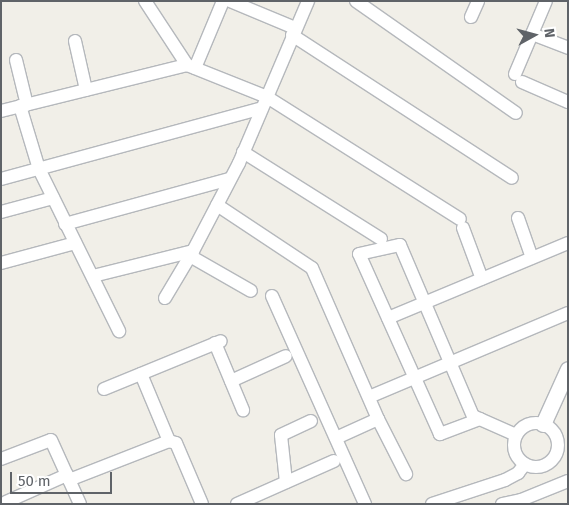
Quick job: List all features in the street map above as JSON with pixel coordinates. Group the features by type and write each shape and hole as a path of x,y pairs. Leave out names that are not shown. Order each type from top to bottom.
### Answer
{"street":[{"path":"145,1 191,66 265,103 461,224 482,279"},
{"path":"191,66 223,1"},
{"path":"230,1 294,31 512,178"},
{"path":"165,298 192,254 243,152 308,1"},
{"path":"356,1 516,113"},
{"path":"471,17 478,1"},
{"path":"546,1 532,34 519,78 568,102"},
{"path":"532,34 568,48"},
{"path":"74,41 86,90"},
{"path":"16,60 39,169 119,331"},
{"path":"1,111 191,66"},
{"path":"1,179 265,103"},
{"path":"243,152 381,239"},
{"path":"65,224 230,179"},
{"path":"1,212 53,198"},
{"path":"217,205 312,268 378,419 406,474"},
{"path":"518,218 532,258"},
{"path":"1,263 75,243"},
{"path":"388,318 568,243"},
{"path":"480,419 440,434 416,377 359,254 400,244 473,416 480,419 516,435"},
{"path":"93,276 192,254 251,291"},
{"path":"272,296 365,504"},
{"path":"369,397 568,313"},
{"path":"104,389 218,342 243,410"},
{"path":"231,381 286,356"},
{"path":"543,424 568,369"},
{"path":"141,374 170,441"},
{"path":"336,438 378,419"},
{"path":"286,482 281,436 311,420"},
{"path":"533,422 543,424 553,430 563,443 549,463 536,467 525,464 517,457 514,450 516,435 526,424 533,422"},
{"path":"1,459 51,440 80,504"},
{"path":"4,499 170,441 176,443 202,504"},
{"path":"237,504 334,461"},
{"path":"432,504 505,480 518,473 525,464"},
{"path":"502,504 521,500 568,481"}]}
